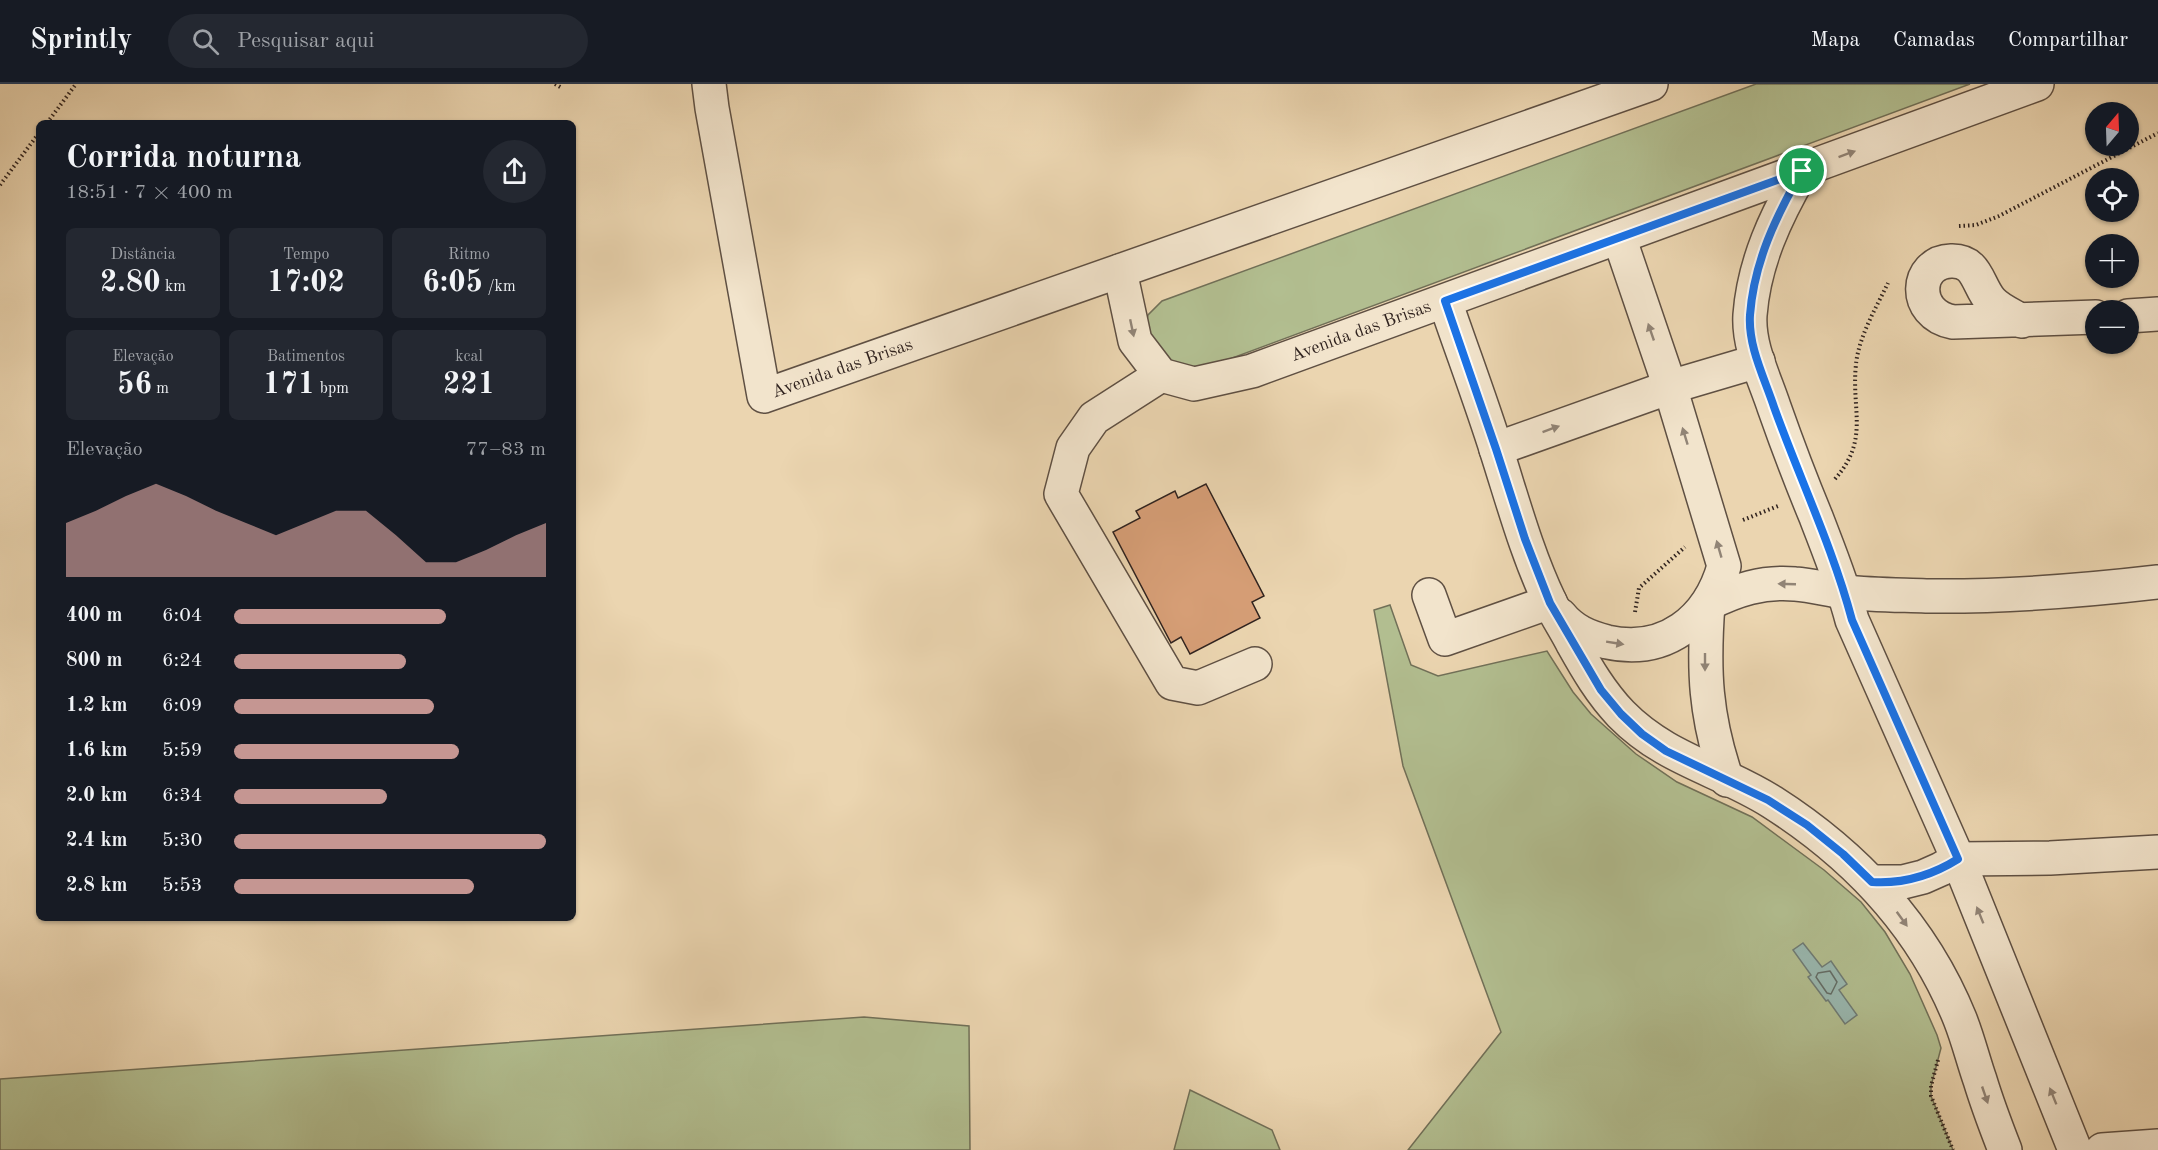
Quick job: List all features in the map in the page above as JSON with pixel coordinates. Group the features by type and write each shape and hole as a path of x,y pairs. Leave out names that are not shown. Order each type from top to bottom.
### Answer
{"street":[{"name":"Avenida das Brisas","path":"709,84 764,396 1651,84"},
{"name":"Avenida das Brisas","path":"1161,375 1194,384 1252,371 2037,84"},
{"path":"1802,171 1766,241 1756,272 1750,316 1751,338 1791,454 1845,592 1852,620 1958,859 2075,1150"},
{"path":"1550,603 1580,632 1598,640 1618,644 1659,641 1678,632 1694,620 1708,604 1718,586 1724,566 1670,387 1619,237"},
{"path":"1120,271 1135,341 1161,375 1094,418 1074,448 1061,494 1172,683 1198,688 1255,664"},
{"path":"1445,301 1525,539 1550,603 1601,690 1642,734 1666,751 1768,800 1807,825 1843,854 1872,882 1923,947 1943,983 1960,1020 2005,1150"},
{"path":"2139,315 2158,314"},
{"path":"2022,321 2085,318"},
{"path":"1496,449 1670,387 1758,361"},
{"path":"1708,604 1730,593 1753,586 1777,583 1845,592 1926,596 2016,594 2158,582"},
{"path":"1429,595 1445,639 1550,603"},
{"path":"1708,604 1705,676 1708,711 1715,746 1727,780"},
{"path":"1872,882 1903,882 1923,877 1958,859 2050,858 2158,852"},
{"path":"2102,1150 2158,1146"}],"path":[{"path":"49,120 76,84"},
{"path":"555,84 562,88"},
{"path":"1955,226 1976,225 1999,216 2158,133"},
{"path":"0,185 36,137"},
{"path":"1630,644 1639,588 1690,542 1830,485 1843,470 1853,454 1858,434 1855,400 1856,363 1860,343 1891,276"},
{"path":"1939,1057 1931,1086 1931,1096 1953,1150"}],"green space":[{"path":"1756,84 1970,84 1192,373 1185,373 1143,335 1148,315 1162,301"},
{"path":"1390,605 1411,665 1438,676 1547,651 1573,692 1591,714 1636,754 1677,782 1752,817 1824,870 1861,902 1885,932 1910,974 1937,1035 1941,1048 1931,1086 1931,1096 1953,1150 1408,1150 1501,1032 1403,766 1374,610"},
{"path":"864,1017 969,1026 970,1150 0,1150 0,1079"},
{"path":"1190,1090 1272,1130 1280,1150 1174,1150"}],"water":[{"path":"1803,943 1822,967 1831,961 1847,984 1839,990 1857,1015 1845,1024 1808,977 1811,975 1793,950"}],"building":[{"path":"1206,484 1264,596 1252,602 1260,618 1190,654 1181,637 1171,643 1113,532 1140,518 1136,511 1175,491 1178,498"}],"route":[{"path":"1802,171 1766,241 1756,272 1750,316 1751,338 1791,454 1845,592 1852,620 1958,859 1923,877 1903,882 1872,882 1843,854 1807,825 1768,800 1666,751 1642,734 1601,690 1550,603 1525,539 1445,301 1802,171"}]}
